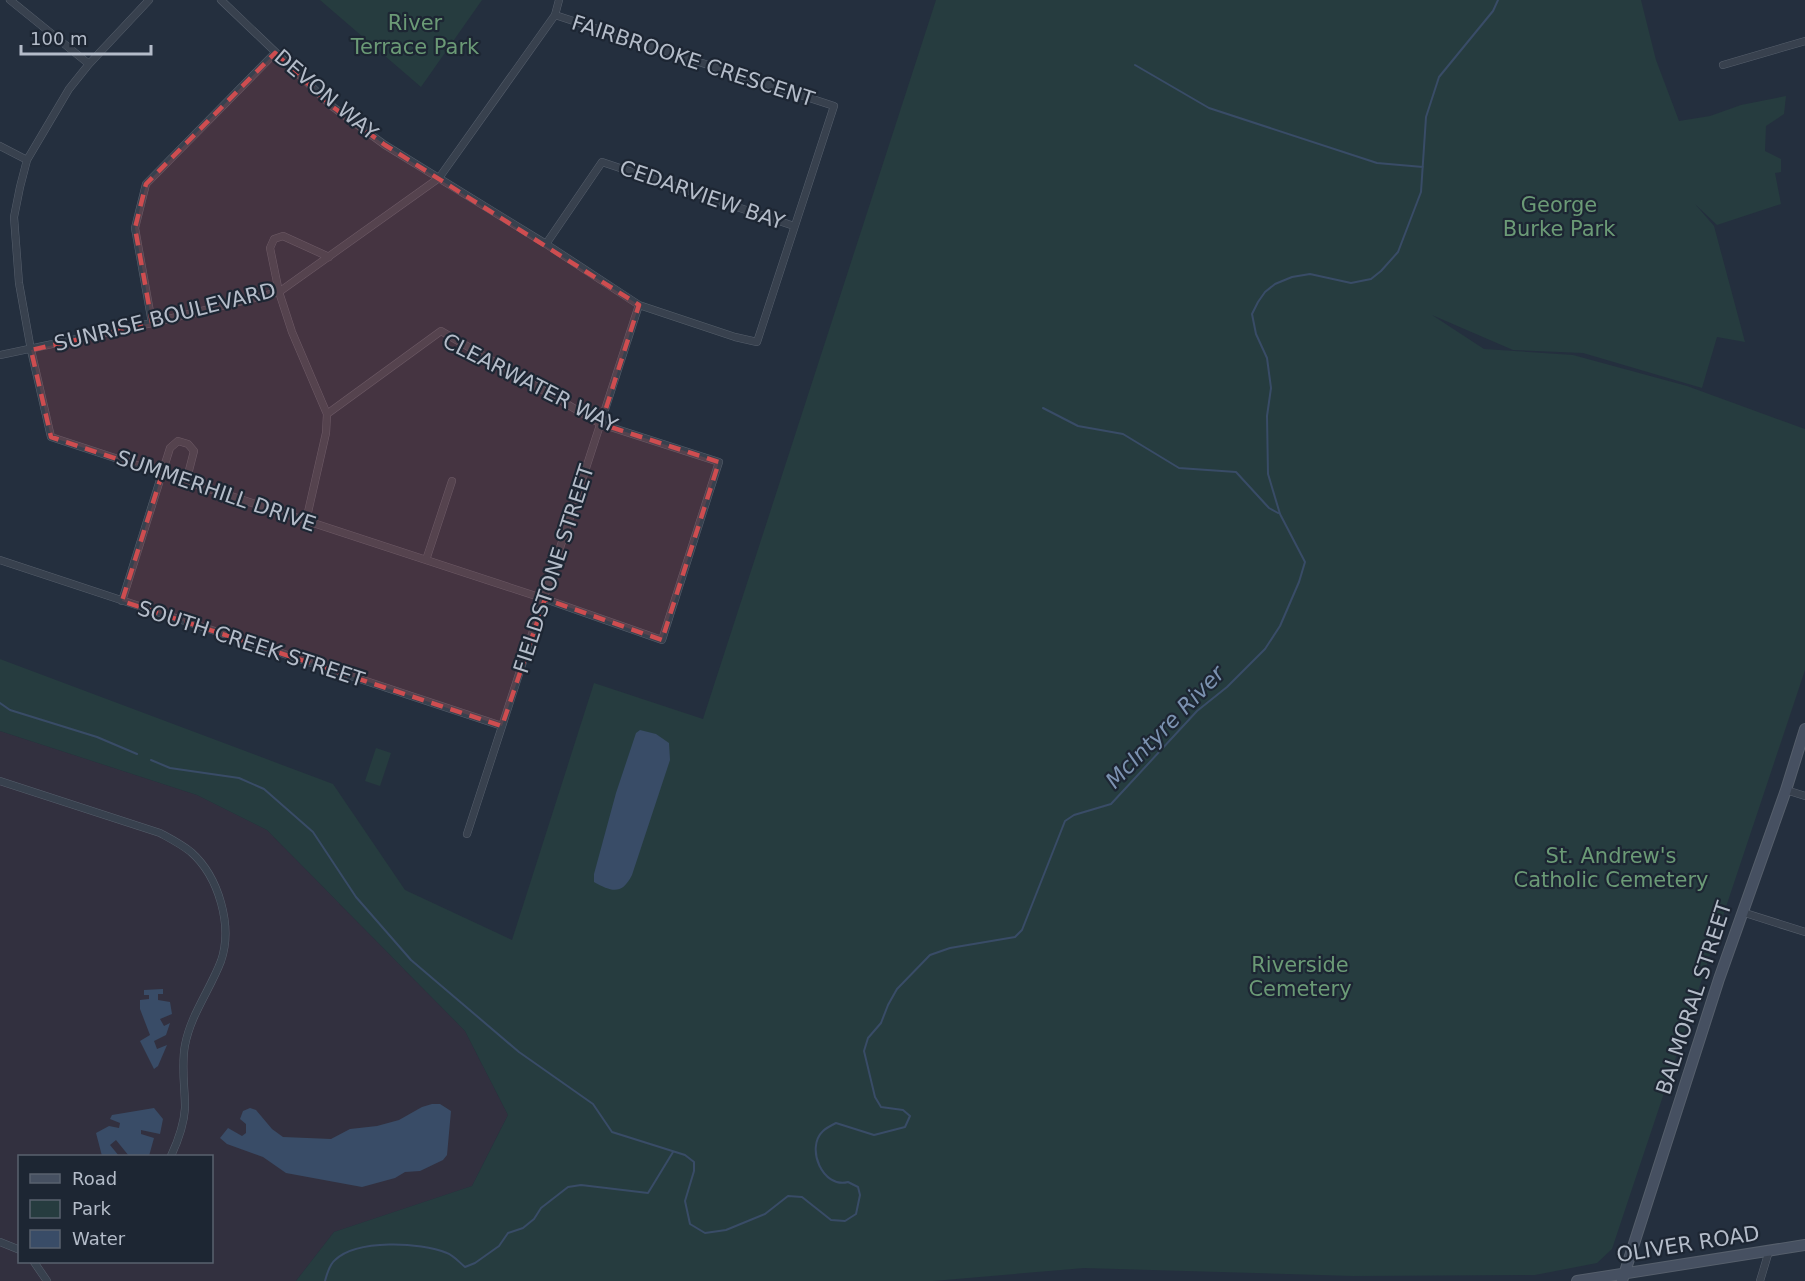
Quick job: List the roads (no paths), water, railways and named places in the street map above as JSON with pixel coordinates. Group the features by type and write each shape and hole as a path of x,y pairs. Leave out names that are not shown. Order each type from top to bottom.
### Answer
{"main road":[{"name":"BALMORAL STREET","path":"1623,1277 1742,912 1786,790 1805,729"},
{"name":"OLIVER ROAD","path":"1577,1281 1623,1277 1805,1245"}],"street":[{"path":"10,0 88,64"},
{"name":"SUMMERHILL DRIVE","path":"149,0 88,64 55,110 27,160 14,217 20,283 31,350 51,437 545,599 662,640 719,462"},
{"name":"DEVON WAY","path":"221,0 333,107 386,145 439,178"},
{"name":"SUNRISE BOULEVARD","path":"0,355 152,323 279,292 439,178 555,15 559,0"},
{"name":"FAIRBROOKE CRESCENT","path":"439,178 639,304 735,337 757,342 834,106 555,15"},
{"path":"1723,65 1805,40"},
{"path":"152,323 135,228 146,184 275,53"},
{"path":"0,146 27,160"},
{"name":"CEDARVIEW BAY","path":"546,244 602,162 794,226"},
{"path":"306,521 326,433 327,414 292,332 279,292 270,248 274,239 279,236 290,238 329,258"},
{"name":"FIELDSTONE STREET","path":"467,834 639,304"},
{"name":"CLEARWATER WAY","path":"327,414 441,332 601,423 719,462"},
{"path":"122,601 162,474 173,443 178,441 193,447 194,451 186,482"},
{"path":"426,560 452,482"},
{"name":"SOUTH CREEK STREET","path":"0,560 502,726"},
{"path":"0,781 160,833 192,854 202,866 219,896 223,909 224,946 210,986 190,1024 183,1063 185,1109 182,1126 171,1155"},
{"path":"1786,790 1805,796"},
{"path":"1742,912 1805,932"},
{"path":"0,1242 18,1249"},
{"path":"1760,1281 1769,1251"},
{"path":"35,1263 47,1281"}],"water":[{"path":"640,730 656,734 669,743 670,760 632,875 624,886 616,890 594,882 594,874 616,793 636,733"},
{"path":"163,989 163,994 158,994 158,1000 170,1002 172,1014 160,1019 164,1026 170,1023 166,1035 154,1041 157,1049 167,1045 158,1066 154,1069 140,1041 150,1035 140,1009 140,1000 149,999 149,995 144,995 144,990"},
{"path":"432,1104 440,1104 451,1111 447,1155 443,1160 420,1171 405,1172 395,1178 362,1187 286,1173 263,1157 227,1144 220,1138 228,1128 242,1136 246,1133 246,1124 240,1119 243,1111 250,1108 256,1110 272,1129 283,1137 331,1139 350,1129 377,1126 399,1120"},
{"path":"154,1108 163,1119 160,1134 141,1130 141,1134 154,1138 149,1155 128,1155 116,1140 110,1145 118,1155 102,1155 96,1133 109,1126 119,1128 120,1123 110,1119 112,1115"}],"waterway":[{"name":"McIntyre River","path":"151,760 170,768 239,778 264,789 313,832 356,897 411,960 519,1052 593,1104 612,1132 685,1155 694,1162 694,1171 685,1201 690,1224 705,1233 726,1230 765,1214 788,1196 802,1197 831,1220 845,1221 856,1214 860,1195 858,1187 848,1182 839,1183 824,1173 816,1156 818,1138 823,1131 836,1123 874,1135 905,1127 910,1116 903,1110 881,1107 875,1097 864,1051 868,1038 881,1023 897,989 930,955 950,948 1015,937 1022,930 1065,821 1074,815 1111,804 1197,711 1227,687 1265,649 1280,626 1305,562 1280,514 1268,474 1267,416 1271,388 1267,358 1256,334 1252,314 1265,292 1275,284 1292,277 1310,274 1351,283 1371,279 1398,252 1421,192 1426,117 1439,77 1493,11 1498,0"},
{"path":"1135,65 1209,108 1377,163 1423,167"},
{"path":"1043,408 1078,426 1123,434 1179,468 1236,472 1269,508 1278,513"},
{"path":"0,703 10,710 97,737 137,754"},
{"name":"McIntyre River","path":"325,1281 330,1267 345,1253 358,1248 389,1244 435,1249 449,1254 465,1267 475,1263 499,1246 508,1233 523,1228 534,1219 541,1208 568,1187 581,1185 648,1193 673,1152"}],"park label":[{"name":"River Terrace Park","path":"415,35"},
{"name":"George Burke Park","path":"1559,217"},
{"name":"St. Andrew's Catholic Cemetery","path":"1611,868"},
{"name":"Riverside Cemetery","path":"1300,977"}]}
